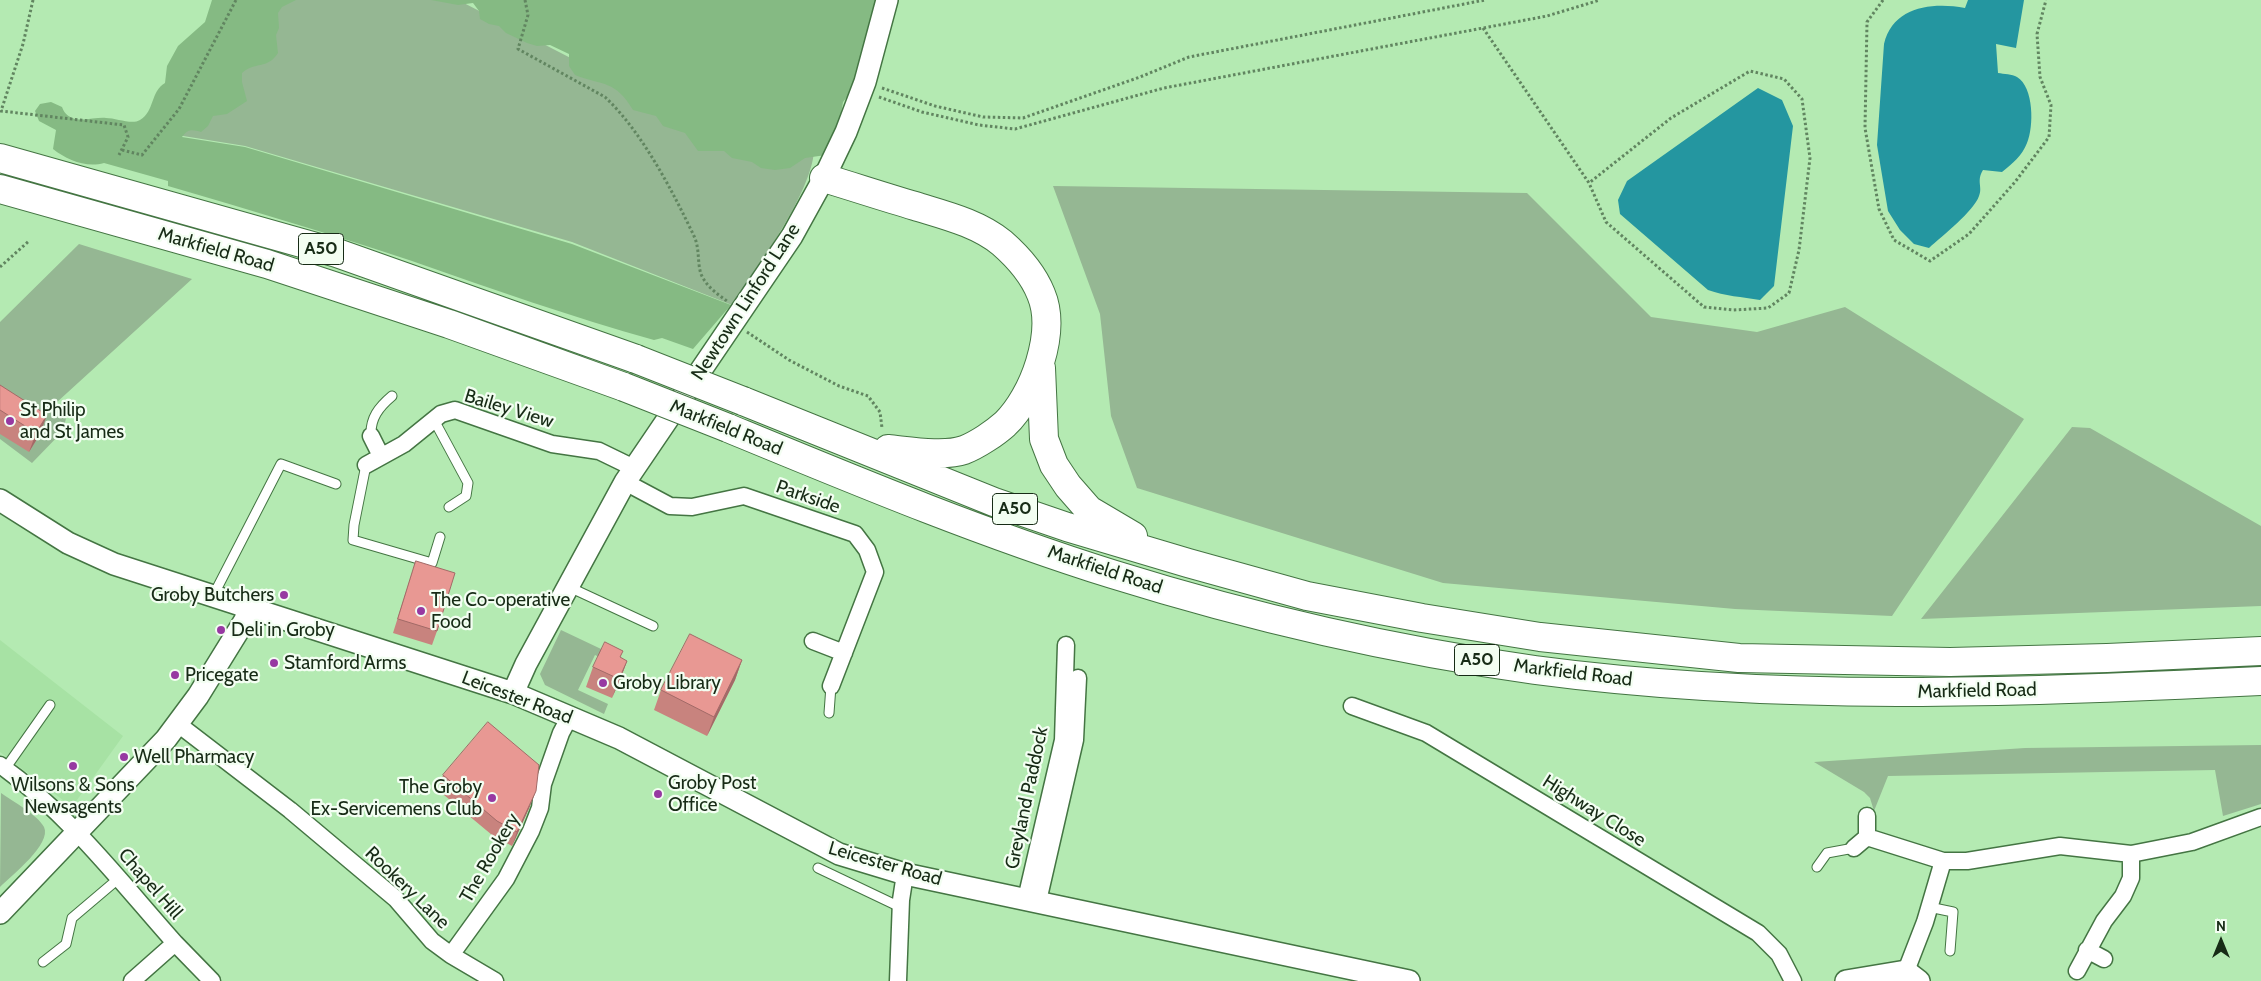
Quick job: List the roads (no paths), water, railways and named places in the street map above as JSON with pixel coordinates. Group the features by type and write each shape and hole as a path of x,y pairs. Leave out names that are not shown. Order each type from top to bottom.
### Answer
{"highway":[{"name":"Markfield Road","path":"0,158 337,253 636,359 994,502 1067,527 1188,564 1306,596 1422,618 1540,637 1738,658 1960,662 2261,651"},
{"path":"824,178 957,220 1001,242 1028,270 1042,295 1046,342 1041,364 1028,390 1006,424 963,450 924,454 847,443"},
{"name":"Markfield Road","path":"0,189 266,264 450,324 624,387 852,480 1000,536 1110,574 1226,607 1335,634 1533,669 1608,678 1745,689 1919,692 2119,688 2261,681"},
{"path":"1041,364 1044,439 1054,465 1068,486 1088,510 1188,564"}],"street":[{"name":"Newtown Linford Lane","path":"513,693 526,664 629,475 792,236 824,178 846,132 863,87 887,0"},
{"name":"Bailey View","path":"366,465 404,444 441,414 455,410 552,444 599,451 629,475"},
{"path":"371,436 381,456"},
{"name":"Parkside","path":"629,475 670,506 692,507 744,496 855,534 867,550 874,572 831,686"},
{"path":"0,500 23,516 89,554 248,609 245,620 178,724 166,739 0,913"},
{"name":"Leicester Road","path":"248,609 329,632 513,693 619,738 839,854 905,874 1409,981"},
{"path":"813,641 844,653"},
{"name":"Greyland Paddock","path":"1032,900 1063,740 1066,646"},
{"path":"1032,900 1075,740 1078,678"},
{"name":"Highway Close","path":"1352,706 1426,733 1758,933 1778,954 1792,981"},
{"name":"The Rookery","path":"451,955 506,879 531,831 540,808 542,784 561,733 569,718"},
{"name":"Rookery Lane","path":"178,724 290,810 381,886 396,899 432,941 451,955 495,981"},
{"name":"Chapel Hill","path":"2,767 56,809 78,831 175,943 132,981"},
{"path":"1854,848 1867,837 1867,816"},
{"path":"1867,837 1943,861 1967,862 2060,846 2132,854 2192,842 2261,818"},
{"path":"2074,976 2104,921 2124,896 2131,878 2132,854"},
{"path":"1846,981 1913,976 1929,906 1943,861"},
{"path":"898,981 900,906 905,874"},
{"path":"175,943 212,981"},
{"path":"2087,950 2104,959"}],"lane":[{"path":"371,436 370,425 378,408 392,396"},
{"path":"434,420 468,482 466,496 449,507"},
{"path":"213,596 281,464 336,484"},
{"path":"366,465 354,525 354,540 432,564 440,537"},
{"path":"568,587 653,626"},
{"path":"828,713 831,686"},
{"path":"2,767 50,705"},
{"path":"1817,867 1826,853 1854,848"},
{"path":"818,868 900,906"},
{"path":"43,962 66,944 72,918 118,879"},
{"path":"1929,906 1953,912 1950,951"}],"water":[{"path":"1968,0 2024,0 2016,48 1996,44 1998,73 2017,77 2027,89 2031,108 2031,127 2027,143 2020,156 2002,172 1983,170 1980,177 1980,193 1976,202 1964,216 1929,248 1914,244 1900,230 1888,211 1877,145 1884,44 1896,22 1905,15 1927,7 1952,6 1965,8"},
{"path":"1758,88 1782,100 1793,126 1774,286 1760,300 1708,290 1620,214 1618,200 1627,181"}],"place":[{"name":"St Philip and St James","path":"10,421"},
{"name":"Groby Butchers","path":"284,595"},
{"name":"The Co-operative Food","path":"421,611"},
{"name":"Deli in Groby","path":"221,630"},
{"name":"Stamford Arms","path":"274,663"},
{"name":"Pricegate","path":"175,675"},
{"name":"Groby Library","path":"603,683"},
{"name":"Well Pharmacy","path":"124,757"},
{"name":"Wilsons & Sons Newsagents","path":"73,766"},
{"name":"Groby Post Office","path":"658,794"},
{"name":"The Groby Ex-Servicemens Club","path":"492,798"}]}
